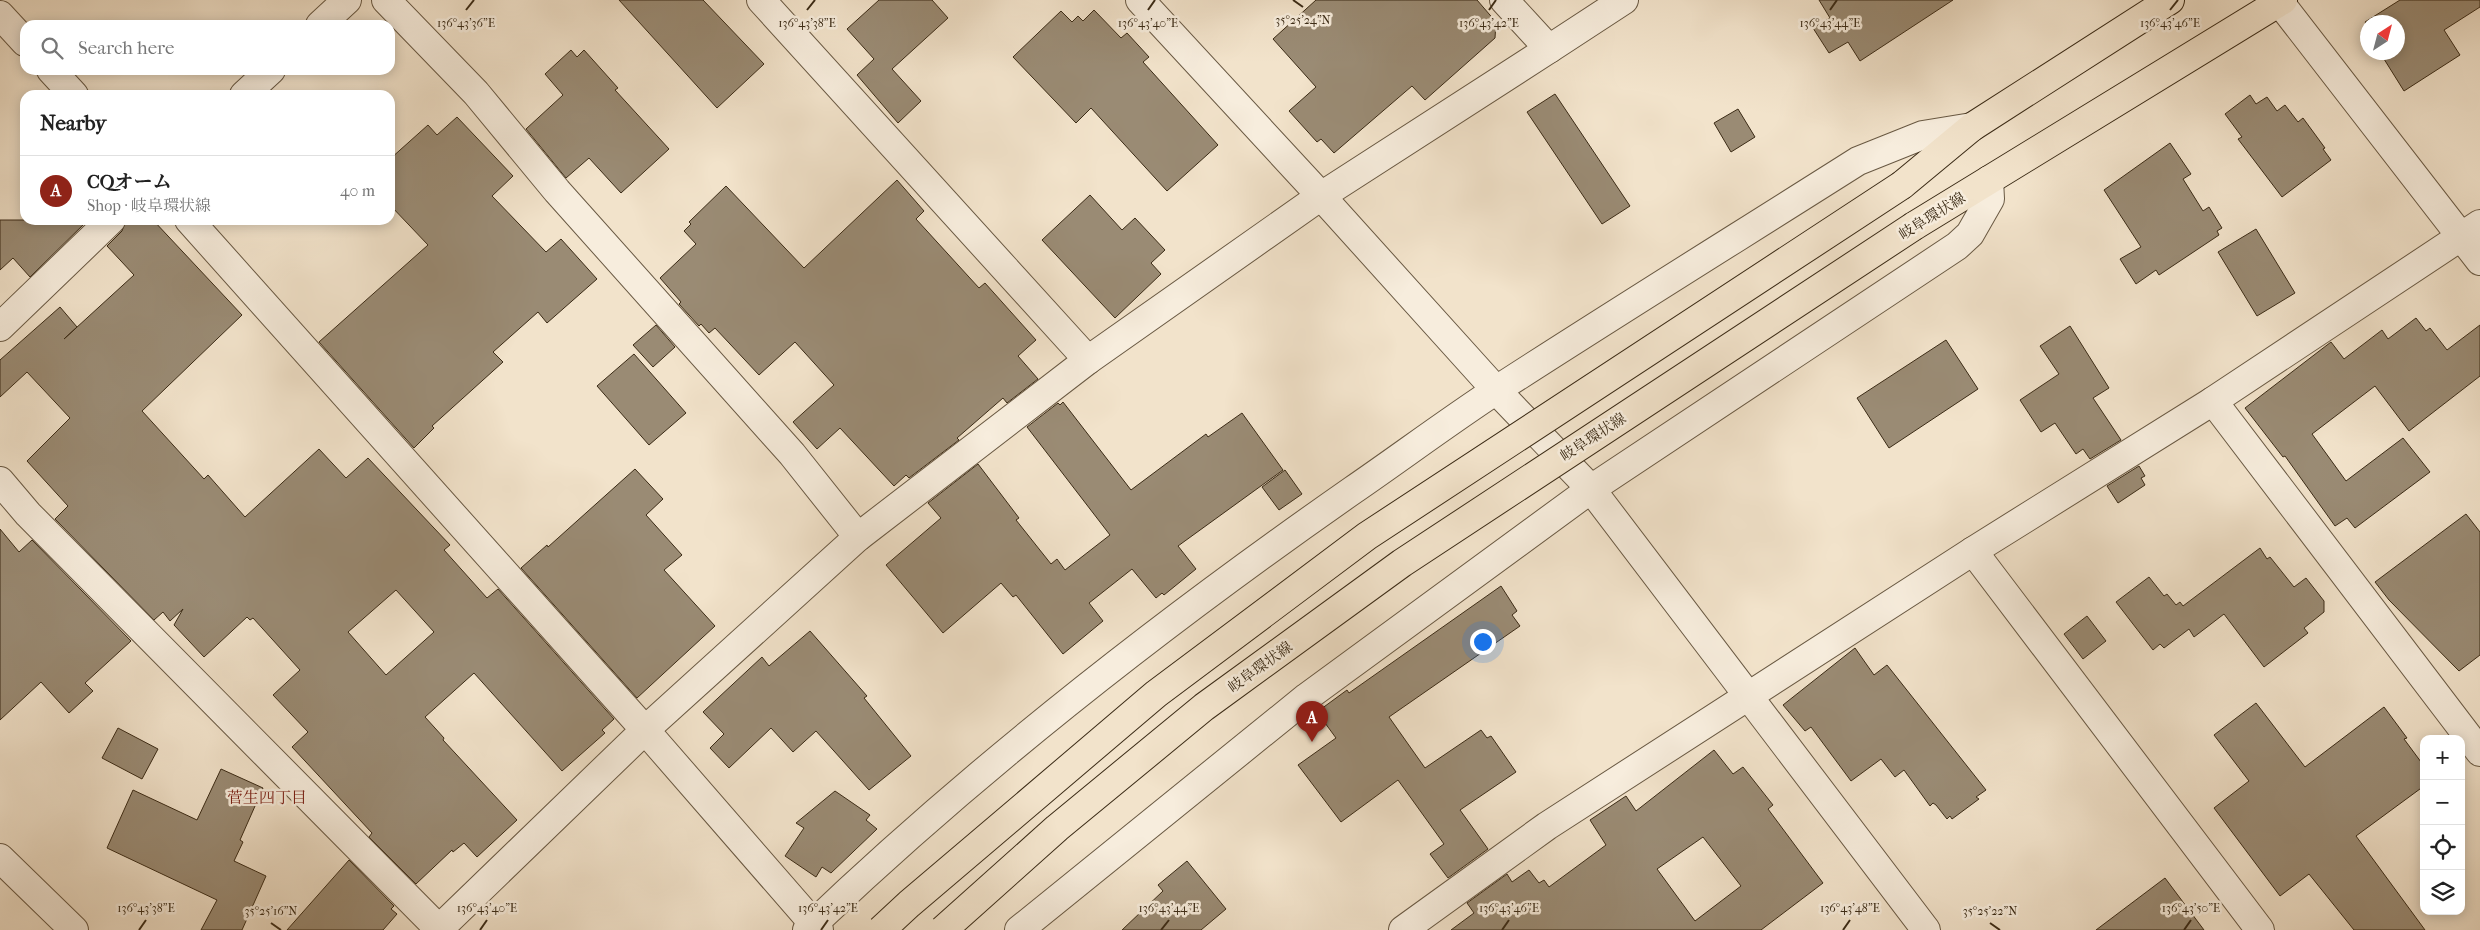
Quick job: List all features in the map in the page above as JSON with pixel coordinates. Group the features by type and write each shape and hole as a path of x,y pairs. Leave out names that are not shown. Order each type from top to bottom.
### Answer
{"main road":[{"path":"881,930 1156,694 1368,536 1902,185 1972,127 2170,0"},
{"name":"岐阜環状線","path":"943,930 1057,828 1204,707 1402,563 1914,226 2281,1"}],"street":[{"path":"325,20 347,0"},
{"path":"386,0 476,93 557,191 792,454 858,537"},
{"path":"761,0 1088,360"},
{"path":"1140,0 1321,196 1496,390 1591,489 1750,697 1920,928"},
{"path":"1504,0 1549,49"},
{"path":"0,481 28,514 439,929 645,730 858,537 1088,360 1321,196 1624,0"},
{"path":"2281,1 2471,230 2480,261"},
{"path":"0,15 20,37"},
{"path":"56,75 69,90"},
{"path":"249,90 266,75"},
{"path":"193,225 645,730 813,928 889,853 1050,717 1131,652 1258,557 1496,390 1858,161 1922,135 1972,127"},
{"path":"1018,930 1307,697 1591,489 1957,246 1970,234 1990,199 1989,180"},
{"path":"0,327 106,225"},
{"path":"1403,930 1547,826 1974,551 2213,401 2471,230"},
{"path":"2213,401 2480,752"},
{"path":"1974,551 2260,930"},
{"path":"0,858 74,930"}],"building":[{"path":"619,0 703,0 764,64 717,108"},
{"path":"879,0 932,0 948,18 892,69 921,101 898,123 857,75 874,59 847,29"},
{"path":"1316,0 1477,0 1496,22 1495,38 1425,100 1412,86 1334,153 1321,139 1317,142 1289,111 1316,87 1273,39"},
{"path":"1819,0 1953,0 1860,61 1848,42 1829,53 1813,28 1830,18"},
{"path":"2400,0 2480,0 2480,7 2444,30 2460,55 2404,91 2385,60 2405,60 2405,15 2376,15"},
{"path":"1094,10 1121,38 1127,33 1149,57 1143,62 1218,145 1167,191 1091,108 1076,123 1013,57 1061,11 1072,22 1078,16 1083,21"},
{"path":"571,50 577,57 584,50 618,88 615,90 669,149 621,193 589,158 566,178 526,129 563,95 545,74"},
{"path":"1555,94 1630,206 1602,224 1527,112"},
{"path":"2250,95 2256,104 2267,97 2277,111 2285,105 2298,122 2303,118 2325,148 2323,149 2331,160 2282,197 2238,139 2242,137 2225,114"},
{"path":"1738,109 1755,137 1731,152 1714,123"},
{"path":"457,117 513,176 492,196 546,252 561,239 597,279 547,323 538,312 493,352 503,362 432,426 434,428 414,448 319,342 428,245 395,210 395,155 428,125 437,135"},
{"path":"2170,143 2191,174 2183,179 2203,211 2209,207 2222,228 2217,231 2219,235 2159,275 2156,270 2136,284 2120,259 2141,247 2104,190"},
{"path":"897,180 924,211 916,219 979,288 985,283 1036,340 1018,356 1038,379 1007,403 1003,398 957,438 959,440 909,478 906,475 894,486 840,428 817,449 793,422 834,385 795,342 759,375 715,328 709,333 701,324 699,326 679,304 681,302 660,278 696,244 684,231 691,224 689,222 726,186 804,268"},
{"path":"1090,195 1122,230 1135,218 1165,250 1151,263 1161,274 1115,318 1042,240"},
{"path":"0,220 20,220 20,225 83,225 30,277 13,258 0,270"},
{"path":"124,225 158,225 242,315 142,411 204,479 208,475 245,517 319,449 346,478 368,458 450,545 444,550 487,598 498,589 614,719 602,730 605,733 562,771 474,673 425,717 444,738 443,740 517,820 477,857 464,843 453,852 452,850 416,884 369,837 372,833 292,747 308,732 273,695 300,670 253,618 250,620 247,617 204,657 174,625 183,609 170,621 163,612 154,620 55,519 68,506 27,461 70,418 27,372 0,397 0,360 60,307 77,327 64,339 134,275 107,246 122,231","holes":["396,590 434,632 386,675 348,632"]},
{"path":"2256,229 2295,293 2257,316 2218,252"},
{"path":"2416,318 2426,331 2430,328 2447,350 2480,325 2480,376 2409,431 2375,386 2312,434 2346,481 2403,438 2430,472 2355,528 2347,518 2335,526 2285,456 2283,457 2245,408 2331,342 2344,359 2382,330 2388,339"},
{"path":"656,325 675,347 653,367 633,345"},
{"path":"2070,326 2109,388 2093,398 2121,440 2090,459 2083,449 2076,454 2055,423 2041,432 2020,400 2059,374 2040,346"},
{"path":"1946,340 1978,389 1889,448 1857,398"},
{"path":"634,354 686,413 649,445 597,386"},
{"path":"1063,402 1131,490 1206,434 1208,437 1242,413 1283,470 1178,546 1196,569 1164,595 1162,593 1156,598 1132,569 1089,603 1103,621 1063,654 1016,595 1013,597 1001,583 943,633 886,565 941,518 928,503 978,464 1019,518 1016,520 1051,564 1057,559 1065,570 1110,535 1027,427 1058,403 1060,405"},
{"path":"2139,466 2145,476 2141,478 2145,485 2118,503 2107,486"},
{"path":"635,469 663,499 646,515 682,555 664,570 715,626 637,698 521,568 547,545 548,547"},
{"path":"1285,470 1302,494 1279,510 1262,487"},
{"path":"2466,514 2480,532 2480,655 2459,671 2389,600 2375,582"},
{"path":"0,529 19,552 32,540 131,641 85,683 93,691 69,713 41,682 0,720"},
{"path":"2260,548 2267,559 2270,557 2294,587 2306,578 2324,601 2324,612 2304,628 2308,633 2264,667 2224,614 2194,637 2189,629 2164,648 2160,644 2153,650 2116,602 2149,577 2164,596 2167,594 2176,605 2180,602 2183,606"},
{"path":"1501,586 1517,611 1512,615 1520,626 1389,717 1425,768 1481,730 1487,738 1491,736 1516,772 1460,810 1488,849 1448,878 1430,854 1444,844 1398,780 1341,822 1298,765 1336,738 1317,712 1347,690 1349,693"},
{"path":"2087,616 2106,641 2083,659 2064,634"},
{"path":"810,631 867,696 864,698 911,756 869,790 816,731 793,752 771,728 729,768 710,748 724,734 703,712 762,657 769,666"},
{"path":"1855,648 1874,675 1887,665 1986,790 1976,797 1979,799 1952,819 1950,816 1947,819 1933,803 1930,806 1904,770 1895,777 1881,759 1851,781 1811,727 1805,731 1783,705"},
{"path":"2256,703 2305,767 2384,707 2407,738 2404,739 2420,761 2420,789 2356,836 2425,930 2354,930 2309,874 2280,896 2214,808 2249,781 2214,735"},
{"path":"118,728 158,749 142,779 102,758"},
{"path":"1714,750 1733,774 1743,767 1773,805 1768,809 1823,883 1761,930 1451,930 1474,913 1467,903 1507,874 1512,882 1529,870 1539,883 1544,880 1549,887 1606,845 1590,820 1626,796 1636,811","holes":["1703,837 1741,886 1695,921 1657,869"]},
{"path":"221,769 263,788 240,840 243,842 234,861 266,876 242,930 201,930 217,900 107,848 133,790 197,820"},
{"path":"835,791 870,815 866,820 877,829 831,873 822,867 816,877 785,856 804,828 796,823"},
{"path":"349,860 394,906 391,909 397,914 383,930 287,930"},
{"path":"1187,861 1226,909 1201,930 1122,930 1163,891 1158,885"},
{"path":"2165,878 2204,930 2096,930"}],"place":[{"name":"CQオーム","path":"1312,742"}],"district":[{"name":"菅生四丁目","path":"267,797"}]}
